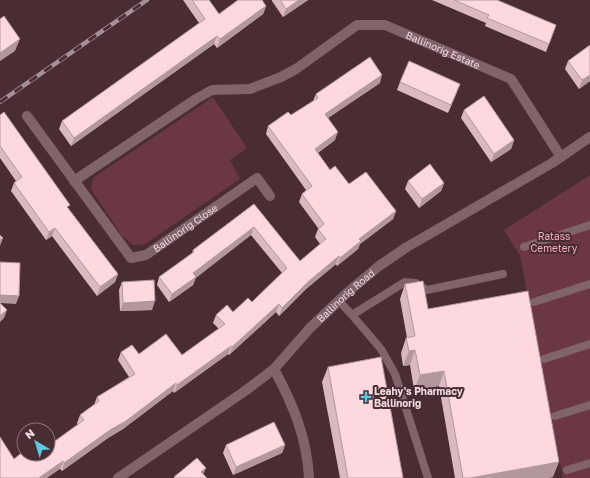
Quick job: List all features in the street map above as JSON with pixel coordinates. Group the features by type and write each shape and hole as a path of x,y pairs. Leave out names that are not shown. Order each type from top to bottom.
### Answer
{"street":[{"name":"Ballinorig Estate","path":"74,180 196,99 212,90 250,89 281,78 358,25 385,25 511,79 561,157"},
{"name":"Ballinorig Close","path":"28,116 131,258 146,255 257,178 270,196"},
{"name":"Ballinorig Road","path":"118,478 245,391 274,369 310,328 379,266 407,247 561,157 590,137"},
{"path":"274,369 288,396 305,441 309,478"}],"lane":[{"path":"524,247 590,225"},
{"path":"352,315 405,282 416,283 427,290 503,274"},
{"path":"534,302 590,284"},
{"path":"339,301 381,349 395,374 428,478"},
{"path":"544,359 590,344"},
{"path":"555,416 590,405"},
{"path":"567,470 590,463"}],"green space":[{"path":"213,97 247,148 230,160 240,179 145,244 134,245 122,236 91,189 93,178"},
{"name":"Ratass Cemetery","path":"590,175 590,478 563,478 520,256 504,230"}],"building":[{"path":"192,0 209,0 219,14 238,0 262,0 266,6 220,39 217,36 74,138 62,121 205,19"},
{"path":"280,0 299,0 286,9"},
{"path":"454,0 497,0 556,25 549,44 487,18 489,15"},
{"path":"4,16 20,39 0,53 0,19"},
{"path":"590,45 590,75 582,80 568,61"},
{"path":"370,57 382,75 325,114 338,132 315,149 330,170 335,166 349,184 366,172 396,211 359,239 361,241 340,258 339,256 309,281 282,308 279,304 232,347 231,346 177,385 176,383 126,421 110,430 64,463 63,461 39,478 0,478 0,437 14,459 16,457 16,462 56,462 56,440 84,420 80,415 99,401 97,397 135,374 121,352 132,345 139,354 166,334 182,355 225,324 216,315 227,305 233,312 248,298 252,302 287,268 254,227 193,273 196,277 172,294 159,277 194,252 193,250 254,204 300,261 326,239 318,229 324,224 302,194 312,186 268,126 288,112 291,115 318,98 316,94"},
{"path":"409,61 460,84 451,105 400,82"},
{"path":"484,96 514,140 494,154 464,110"},
{"path":"4,112 70,205 67,207 118,274 100,287 55,228 49,232 14,183 22,177 0,146 0,115"},
{"path":"430,164 444,183 422,199 408,181"},
{"path":"0,262 20,263 19,296 0,295"},
{"path":"154,280 155,301 123,303 122,282"},
{"path":"423,281 428,309 528,291 559,462 463,478 444,371 420,375 415,350 409,351 406,338 415,336 405,284"},
{"path":"0,303 7,310 0,316"},
{"path":"381,357 403,478 348,478 328,367"},
{"path":"274,422 285,445 236,467 226,445"},
{"path":"197,458 206,468 201,472 207,478 174,477"}],"railway":[{"path":"0,102 147,0"}],"place":[{"name":"Leahy's Pharmacy Ballinorig","path":"366,397"}]}
